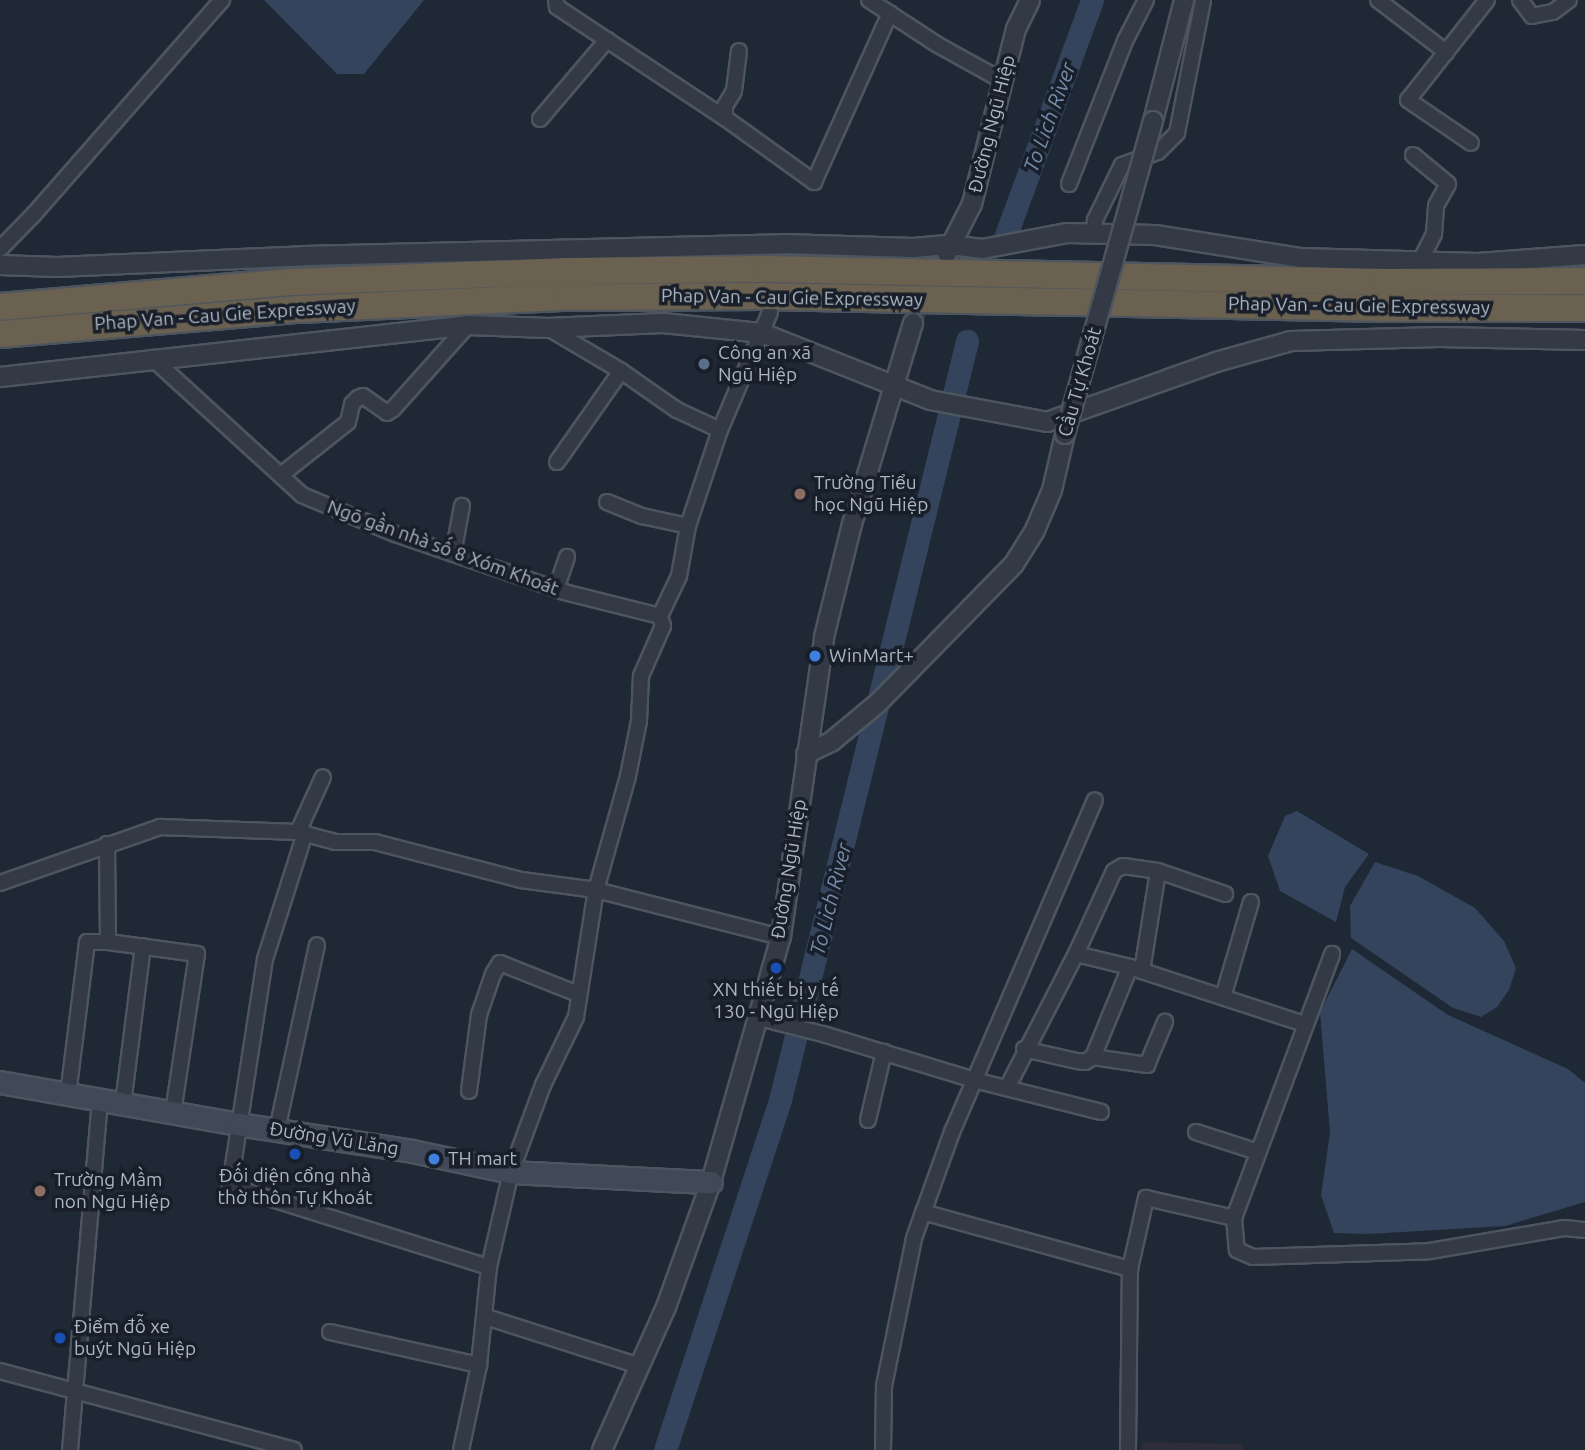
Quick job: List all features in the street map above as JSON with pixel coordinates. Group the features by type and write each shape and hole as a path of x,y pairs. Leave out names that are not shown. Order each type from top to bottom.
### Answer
{"highway":[{"name":"Phap Van - Cau Gie Expressway","path":"0,307 294,282 569,271 765,269 1385,282 1585,281"},
{"name":"Phap Van - Cau Gie Expressway","path":"0,334 299,309 568,297 762,296 1369,308 1585,308"}],"main road":[{"name":"Đường Vũ Lăng","path":"0,1082 100,1101 412,1151 511,1172 711,1182"}],"street":[{"path":"0,248 34,214 222,0"},
{"path":"556,0 557,7 725,118 814,182 890,13"},
{"path":"869,0 1003,81"},
{"name":"Đường Ngũ Hiệp","path":"946,250 972,204 1016,29 1030,0"},
{"path":"1069,184 1125,41 1146,0"},
{"name":"Cầu Tự Khoát","path":"806,754 831,742 873,708 1014,564 1035,530 1052,490 1184,0"},
{"path":"1094,233 1096,220 1122,165 1158,152 1177,133 1203,0"},
{"path":"1378,0 1446,52"},
{"path":"1471,143 1408,100 1487,0"},
{"path":"1520,0 1532,16 1553,12 1569,0"},
{"path":"540,119 607,40"},
{"path":"725,118 725,106 734,91 738,51"},
{"path":"1413,155 1448,184 1436,206 1434,234 1420,261"},
{"path":"0,265 57,267 304,256 982,249 1067,233 1155,235 1301,258 1477,263 1585,255"},
{"path":"461,1450 479,1365 489,1267 511,1172 543,1085 576,1017 596,890 628,776 639,720 640,676 663,626 660,615 678,576 688,526 720,430 738,380 770,312"},
{"path":"0,377 468,325 548,328 663,323 762,332 930,400 1047,422 1216,362 1291,341 1440,337 1585,340"},
{"name":"Đường Ngũ Hiệp","path":"602,1450 666,1307 711,1182 763,1018 781,937 824,637 879,431 917,323"},
{"path":"281,475 348,422 352,404 358,398 363,396 387,412 393,409 468,325"},
{"path":"548,328 621,370 667,404 720,430"},
{"name":"Ngõ gần nhà số 8 Xóm Khoát","path":"152,358 302,495 453,554 556,589 660,615"},
{"path":"557,462 621,370"},
{"path":"607,502 642,516 688,526"},
{"path":"453,554 463,506"},
{"path":"556,589 567,557"},
{"path":"323,777 302,832 265,959 230,1186 489,1267"},
{"path":"883,1450 884,1386 914,1238 974,1080 1096,800"},
{"path":"0,883 160,827 302,832 335,842 375,842 521,880 596,890 781,937"},
{"path":"107,844 108,942"},
{"path":"1007,1088 1024,1049 1076,954 1114,871 1124,866 1158,871 1225,894"},
{"path":"1024,1049 1085,1062 1093,1057 1136,969 1158,871"},
{"path":"1223,997 1251,902"},
{"path":"68,1095 87,942 108,942 197,954 173,1112"},
{"path":"277,1130 317,945"},
{"path":"123,1104 143,946"},
{"path":"1076,954 1136,969 1304,1024"},
{"path":"1332,954 1234,1218 1237,1250 1253,1257 1430,1251 1565,1228 1585,1230"},
{"path":"469,1091 479,1015 493,974 500,964 578,994"},
{"path":"763,1018 974,1080 1101,1112"},
{"path":"1093,1057 1147,1065 1165,1023"},
{"path":"868,1120 884,1052"},
{"path":"70,1450 100,1101"},
{"path":"1196,1132 1258,1152"},
{"path":"1128,1450 1130,1269 1146,1198 1234,1218"},
{"path":"923,1212 1130,1269"},
{"path":"486,1317 640,1366"},
{"path":"330,1332 479,1365"},
{"path":"0,1371 294,1450"}],"shaded area":[{"path":"1142,1442 1243,1444 1243,1450 1142,1450"}],"water":[{"path":"264,0 424,0 364,74 337,74"},
{"path":"1297,811 1369,854 1345,887 1336,922 1280,891 1268,856 1285,816"},
{"path":"1375,862 1418,876 1475,908 1504,941 1516,968 1509,990 1497,1007 1481,1017 1453,1008 1351,938 1350,906"},
{"path":"1352,949 1448,1015 1568,1069 1585,1083 1585,1202 1505,1226 1368,1234 1334,1233 1321,1195 1330,1133 1320,1012"}],"waterway":[{"name":"To Lich River","path":"1006,235 1092,0"},
{"name":"To Lich River","path":"665,1450 780,1100 967,341"}],"tunnel":[{"path":"913,323 940,252"}],"place":[{"name":"Công an xã Ngũ Hiệp","path":"704,364"},
{"name":"Trường Tiểu học Ngũ Hiệp","path":"800,494"},
{"name":"WinMart+","path":"815,656"},
{"name":"XN thiết bị y tế 130 - Ngũ Hiệp","path":"776,968"},
{"name":"Đối diện cổng nhà thờ thôn Tự Khoát","path":"295,1154"},
{"name":"TH mart","path":"434,1159"},
{"name":"Trường Mầm non Ngũ Hiệp","path":"40,1191"},
{"name":"Điểm đỗ xe buýt Ngũ Hiệp","path":"60,1338"}]}
